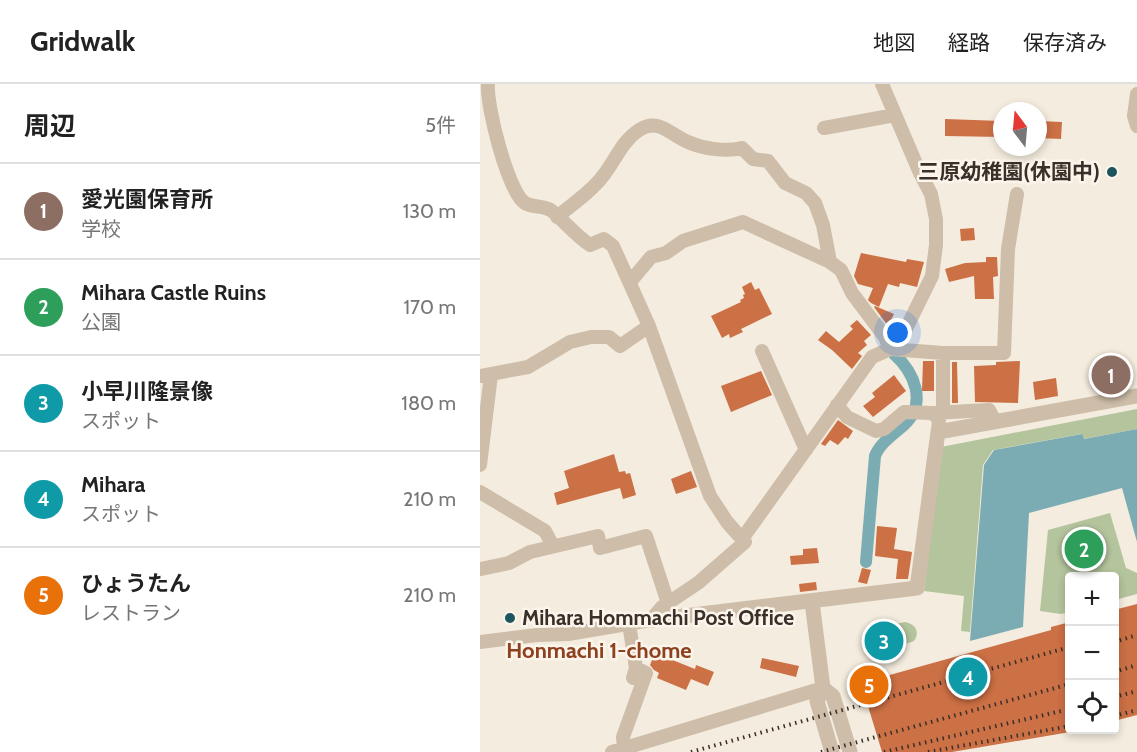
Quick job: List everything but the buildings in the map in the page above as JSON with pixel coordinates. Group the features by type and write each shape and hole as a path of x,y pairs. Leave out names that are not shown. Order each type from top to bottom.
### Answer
{"street":[{"path":"488,84 487,96 493,128 515,190 525,203 550,209 578,237 590,245 604,239 613,246 649,326 710,496 727,522 745,542 712,572 668,603 651,620"},
{"path":"742,539 872,357 890,349 900,341 932,276 936,245 936,219 931,194 882,84"},
{"path":"1137,94 1134,116 1137,126"},
{"path":"824,128 895,115"},
{"path":"557,217 597,184 626,142 638,131 649,125 658,124 689,143 730,151 742,148 753,159 768,161 785,183 806,193 815,203 823,225 830,262"},
{"path":"890,349 943,353 1004,353 1008,249 1017,194"},
{"path":"630,282 651,257 666,253 683,241 743,222 830,262 841,270 852,293 885,337 890,349"},
{"path":"480,465 486,375 528,367 570,342 591,337 609,337 620,346 649,326"},
{"path":"762,351 806,450"},
{"path":"480,642 537,634 568,634 651,620 917,588 938,432 937,412 943,353"},
{"path":"938,432 1137,396"},
{"path":"837,405 847,417 876,431 884,429 904,412 989,410 995,422"},
{"path":"480,492 545,531 554,546"},
{"path":"481,569 509,563 530,552 598,536 600,548 646,536 668,603"},
{"path":"812,602 823,688 817,701 832,752"},
{"path":"618,750 646,673 634,673 630,624"},
{"path":"618,750 823,688"},
{"path":"823,688 833,696 850,752"}],"green space":[{"path":"1137,409 1137,429 1083,439 1081,434 993,450 983,465 970,632 961,631 964,596 924,591 941,447"},
{"path":"1110,513 1126,568 1137,573 1137,594 1119,599 1119,572 1065,572 1065,613 1040,611 1048,530"},
{"path":"905,622 916,629 917,635 914,641 886,651 875,647 872,638 877,628"}],"water":[{"path":"1137,429 1137,542 1122,488 1029,513 1023,627 970,641 984,465 994,450 1082,434 1084,439"}],"waterway":[{"path":"866,562 875,456 884,443 911,416 917,398 912,379 894,354 893,343"}],"railway":[{"path":"1119,640 1137,635"},
{"path":"691,752 1065,648"},
{"path":"1119,670 1137,665"},
{"path":"821,752 1065,685"},
{"path":"1119,696 1137,691"},
{"path":"884,752 1065,710"},
{"path":"1119,715 1137,710"},
{"path":"928,752 1065,727"}],"place":[{"name":"三原幼稚園(休園中)","path":"1112,172"},
{"name":"愛光園保育所","path":"1111,375"},
{"name":"Mihara Castle Ruins","path":"1084,549"},
{"name":"Mihara Hommachi Post Office","path":"510,618"},
{"name":"小早川隆景像","path":"884,641"},
{"name":"Mihara","path":"968,677"},
{"name":"ひょうたん","path":"869,685"}],"district":[{"name":"Honmachi 1-chome","path":"599,650"}]}
